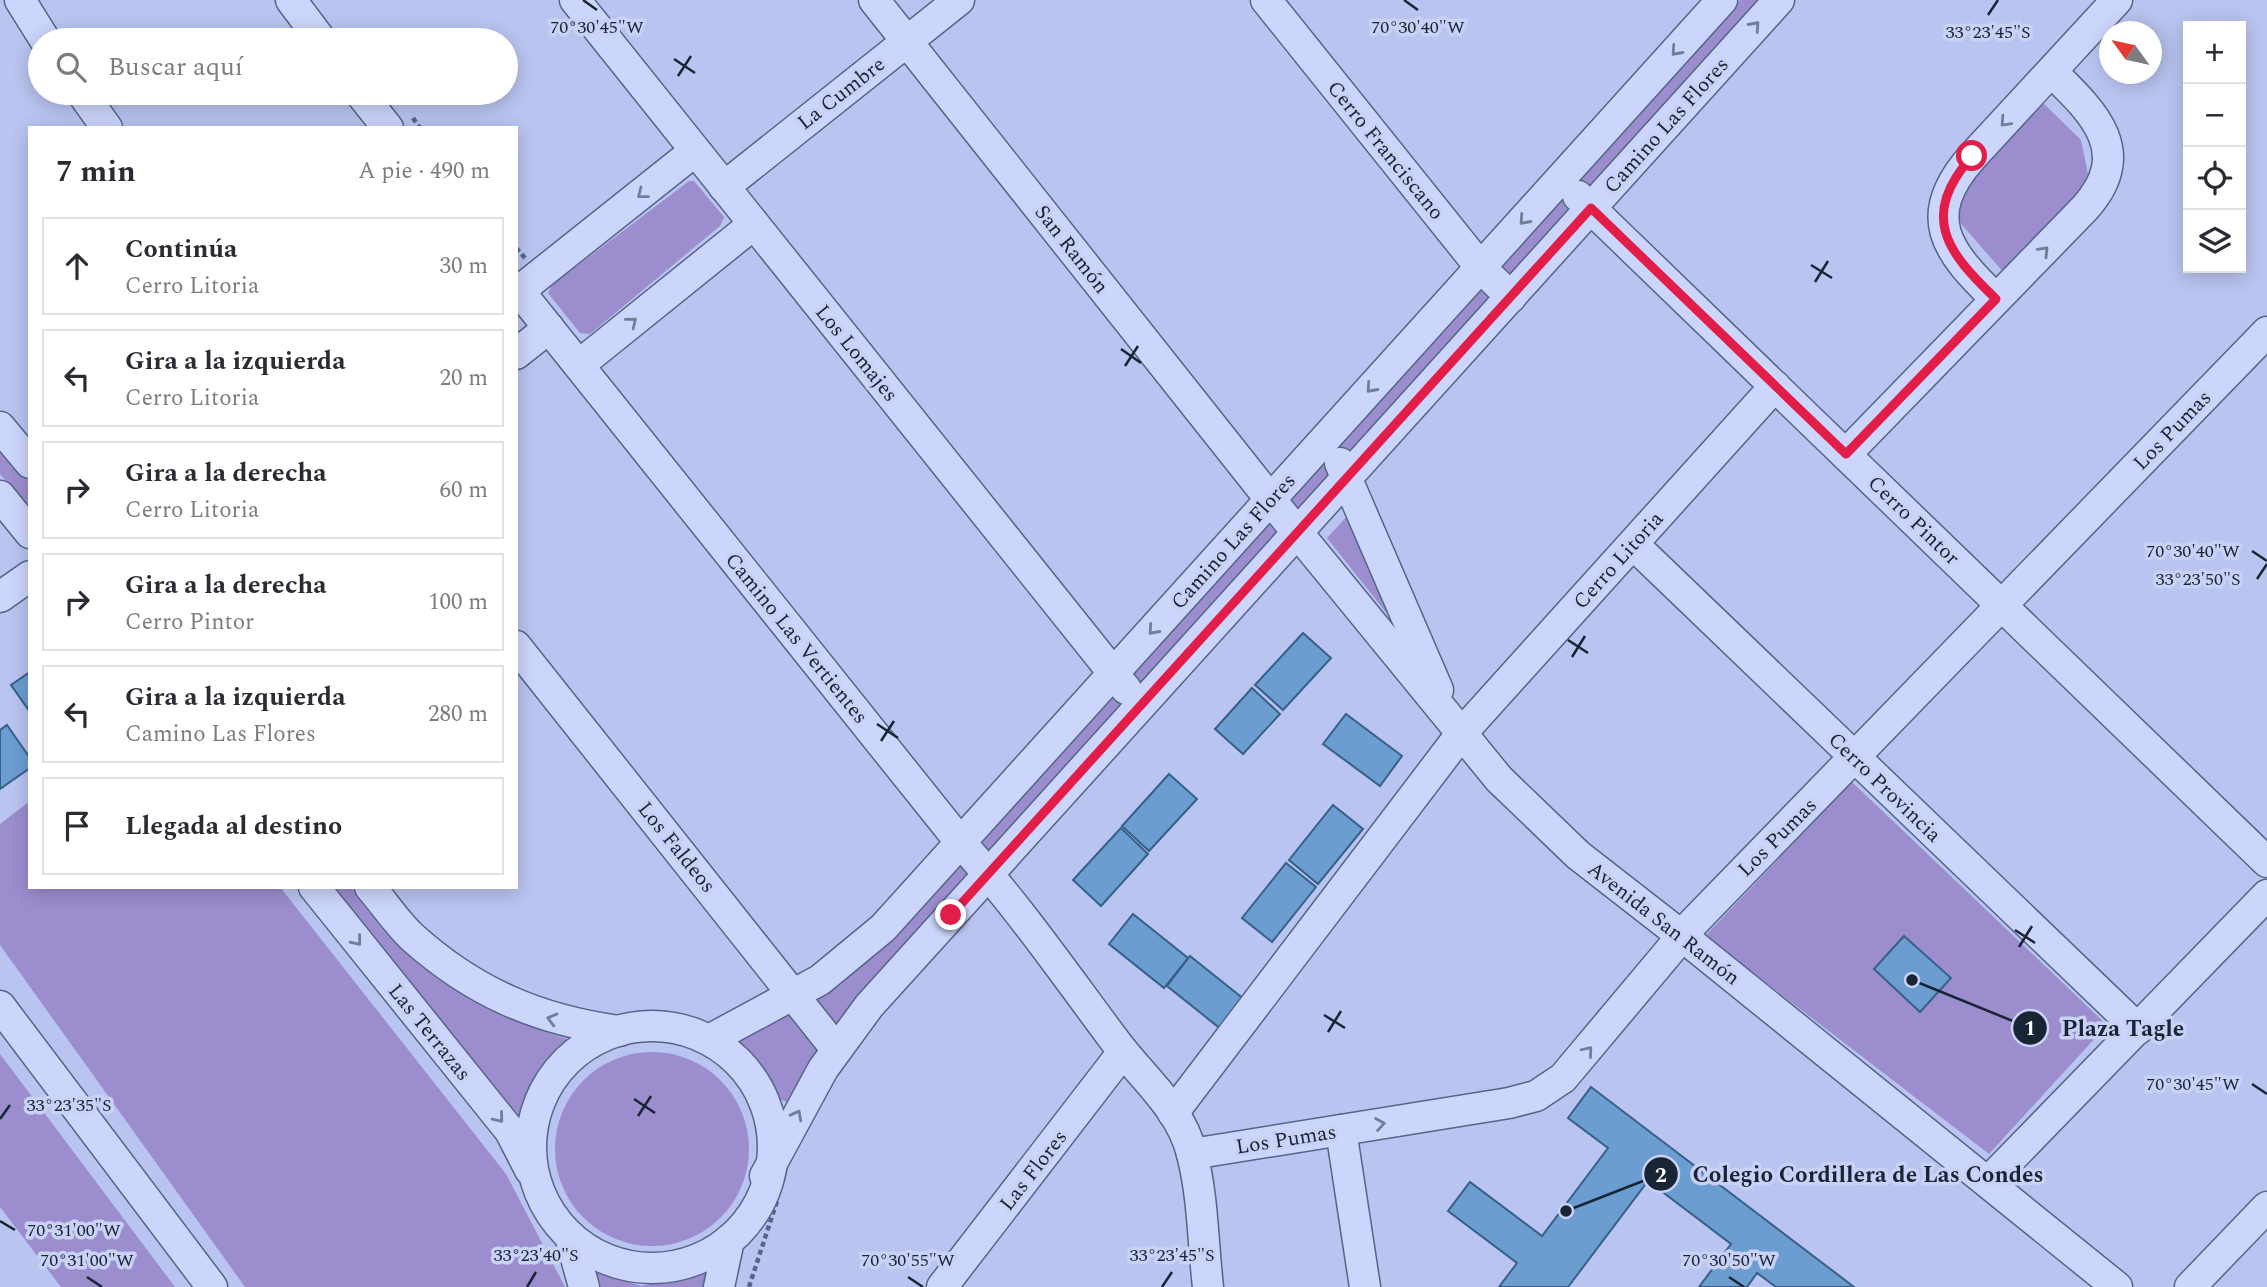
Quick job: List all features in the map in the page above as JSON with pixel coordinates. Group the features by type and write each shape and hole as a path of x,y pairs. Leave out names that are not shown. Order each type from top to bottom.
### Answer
{"street":[{"path":"20,0 38,28"},
{"path":"291,0 312,28"},
{"name":"Los Lomajes","path":"575,0 1113,675 1140,705"},
{"name":"San Ramón","path":"874,0 1270,499"},
{"name":"La Cumbre","path":"724,187 959,0"},
{"name":"Cerro Franciscano","path":"1266,0 1481,268 1511,297"},
{"name":"Camino Las Flores","path":"709,1040 794,995 865,946 1722,0"},
{"name":"Camino Las Flores","path":"765,1176 836,1049 869,1006 1779,0"},
{"path":"1996,299 1959,262 1951,250 1944,223 1947,197 1962,169 2118,0"},
{"path":"1846,454 2094,199 2106,175 2107,147 2097,118 2052,72"},
{"path":"91,105 106,126"},
{"path":"370,105 386,126"},
{"path":"518,289 695,151"},
{"name":"Cerro Pintor","path":"1560,179 2267,862"},
{"path":"579,365 754,224"},
{"name":"Camino Las Vertientes","path":"518,289 961,843 989,873 1173,1113 1192,1154 1208,1287"},
{"path":"518,352 549,328"},
{"name":"Los Pumas","path":"1192,1154 1509,1103 1548,1090 1577,1065 1682,936 2267,332"},
{"name":"Cerro Litoria","path":"1173,1113 1456,727 1633,544 1775,386"},
{"path":"0,427 28,461"},
{"path":"1326,438 1348,478 1456,727"},
{"path":"0,496 28,531"},
{"name":"Avenida San Ramón","path":"1270,499 1456,727 1537,818 1617,887 1682,936 2117,1287"},
{"name":"Cerro Provincia","path":"1633,544 2137,1029"},
{"path":"0,597 28,577"},
{"name":"Los Faldeos","path":"518,649 836,1049"},
{"name":"Las Terrazas","path":"316,889 510,1131 537,1182"},
{"path":"372,889 411,936 445,963 499,997 536,1014 575,1025 619,1031 655,1026 692,1032 728,1052 758,1087 771,1130 771,1153 758,1200 746,1222 729,1240 688,1264 641,1270 610,1262 570,1236 553,1217 537,1182 533,1164 533,1127 545,1092 555,1076 581,1049 619,1031"},
{"path":"1988,1182 2267,895"},
{"path":"0,1006 212,1287"},
{"name":"Las Flores","path":"942,1287 1124,1052"},
{"path":"1341,1130 1365,1287"},
{"path":"2190,1287 2267,1207"},
{"path":"570,1236 584,1287"},
{"path":"719,1287 729,1240"}],"shaded area":[{"path":"1740,0 1764,0 1307,513 902,947 817,1052 787,1102 775,1098 754,1064 727,1045 784,1016 1324,461"},
{"path":"2039,99 2081,140 2089,179 2005,274 1956,218 1967,176"},
{"path":"689,181 694,181 724,217 720,226 590,334 580,333 548,293 552,285"},
{"path":"0,447 28,481 28,509 0,474"},
{"path":"1350,513 1396,625 1327,538"},
{"path":"1852,782 2107,1025 1989,1154 1705,936"},
{"path":"28,803 28,889 282,889 506,1174 565,1287 245,1287 0,945 0,824"},
{"path":"331,889 352,889 395,943 457,991 478,1004 524,1024 574,1041 554,1058 541,1075 523,1119 513,1119"},
{"path":"652,1052 689,1060 720,1081 741,1112 749,1149 741,1186 720,1217 689,1238 652,1246 615,1238 584,1217 563,1186 555,1149 563,1112 584,1081 615,1060"},
{"path":"0,1054 175,1287 61,1287 0,1207"},
{"path":"594,1270 641,1286 708,1270 704,1287 598,1287"}],"building":[{"path":"1303,633 1331,658 1283,710 1255,685"},
{"path":"28,673 28,709 11,685"},
{"path":"1252,688 1280,714 1243,754 1215,729"},
{"path":"1346,714 1402,756 1380,786 1323,744"},
{"path":"7,725 28,755 28,769 0,789 0,730"},
{"path":"1169,774 1197,799 1149,851 1122,826"},
{"path":"1333,805 1363,829 1318,884 1289,860"},
{"path":"1121,828 1148,854 1101,906 1073,880"},
{"path":"1286,863 1316,887 1272,942 1242,918"},
{"path":"1133,914 1188,958 1164,988 1109,944"},
{"path":"1904,936 1951,978 1920,1012 1874,969"},
{"path":"1190,956 1245,1000 1222,1030 1167,986"},
{"path":"1591,1087 1854,1287 1776,1287 1757,1273 1747,1287 1699,1287 1731,1244 1648,1181 1568,1287 1499,1287 1517,1263 1448,1211 1470,1182 1542,1236 1608,1148 1568,1118"}],"place":[{"name":"Plaza Tagle","path":"1912,980"},
{"name":"Colegio Cordillera de Las Condes","path":"1566,1211"}],"route":[{"path":"951,915 1591,208 1846,454 1996,299 1959,262 1946,237 1944,223 1947,197 1953,182 1972,156"}]}
